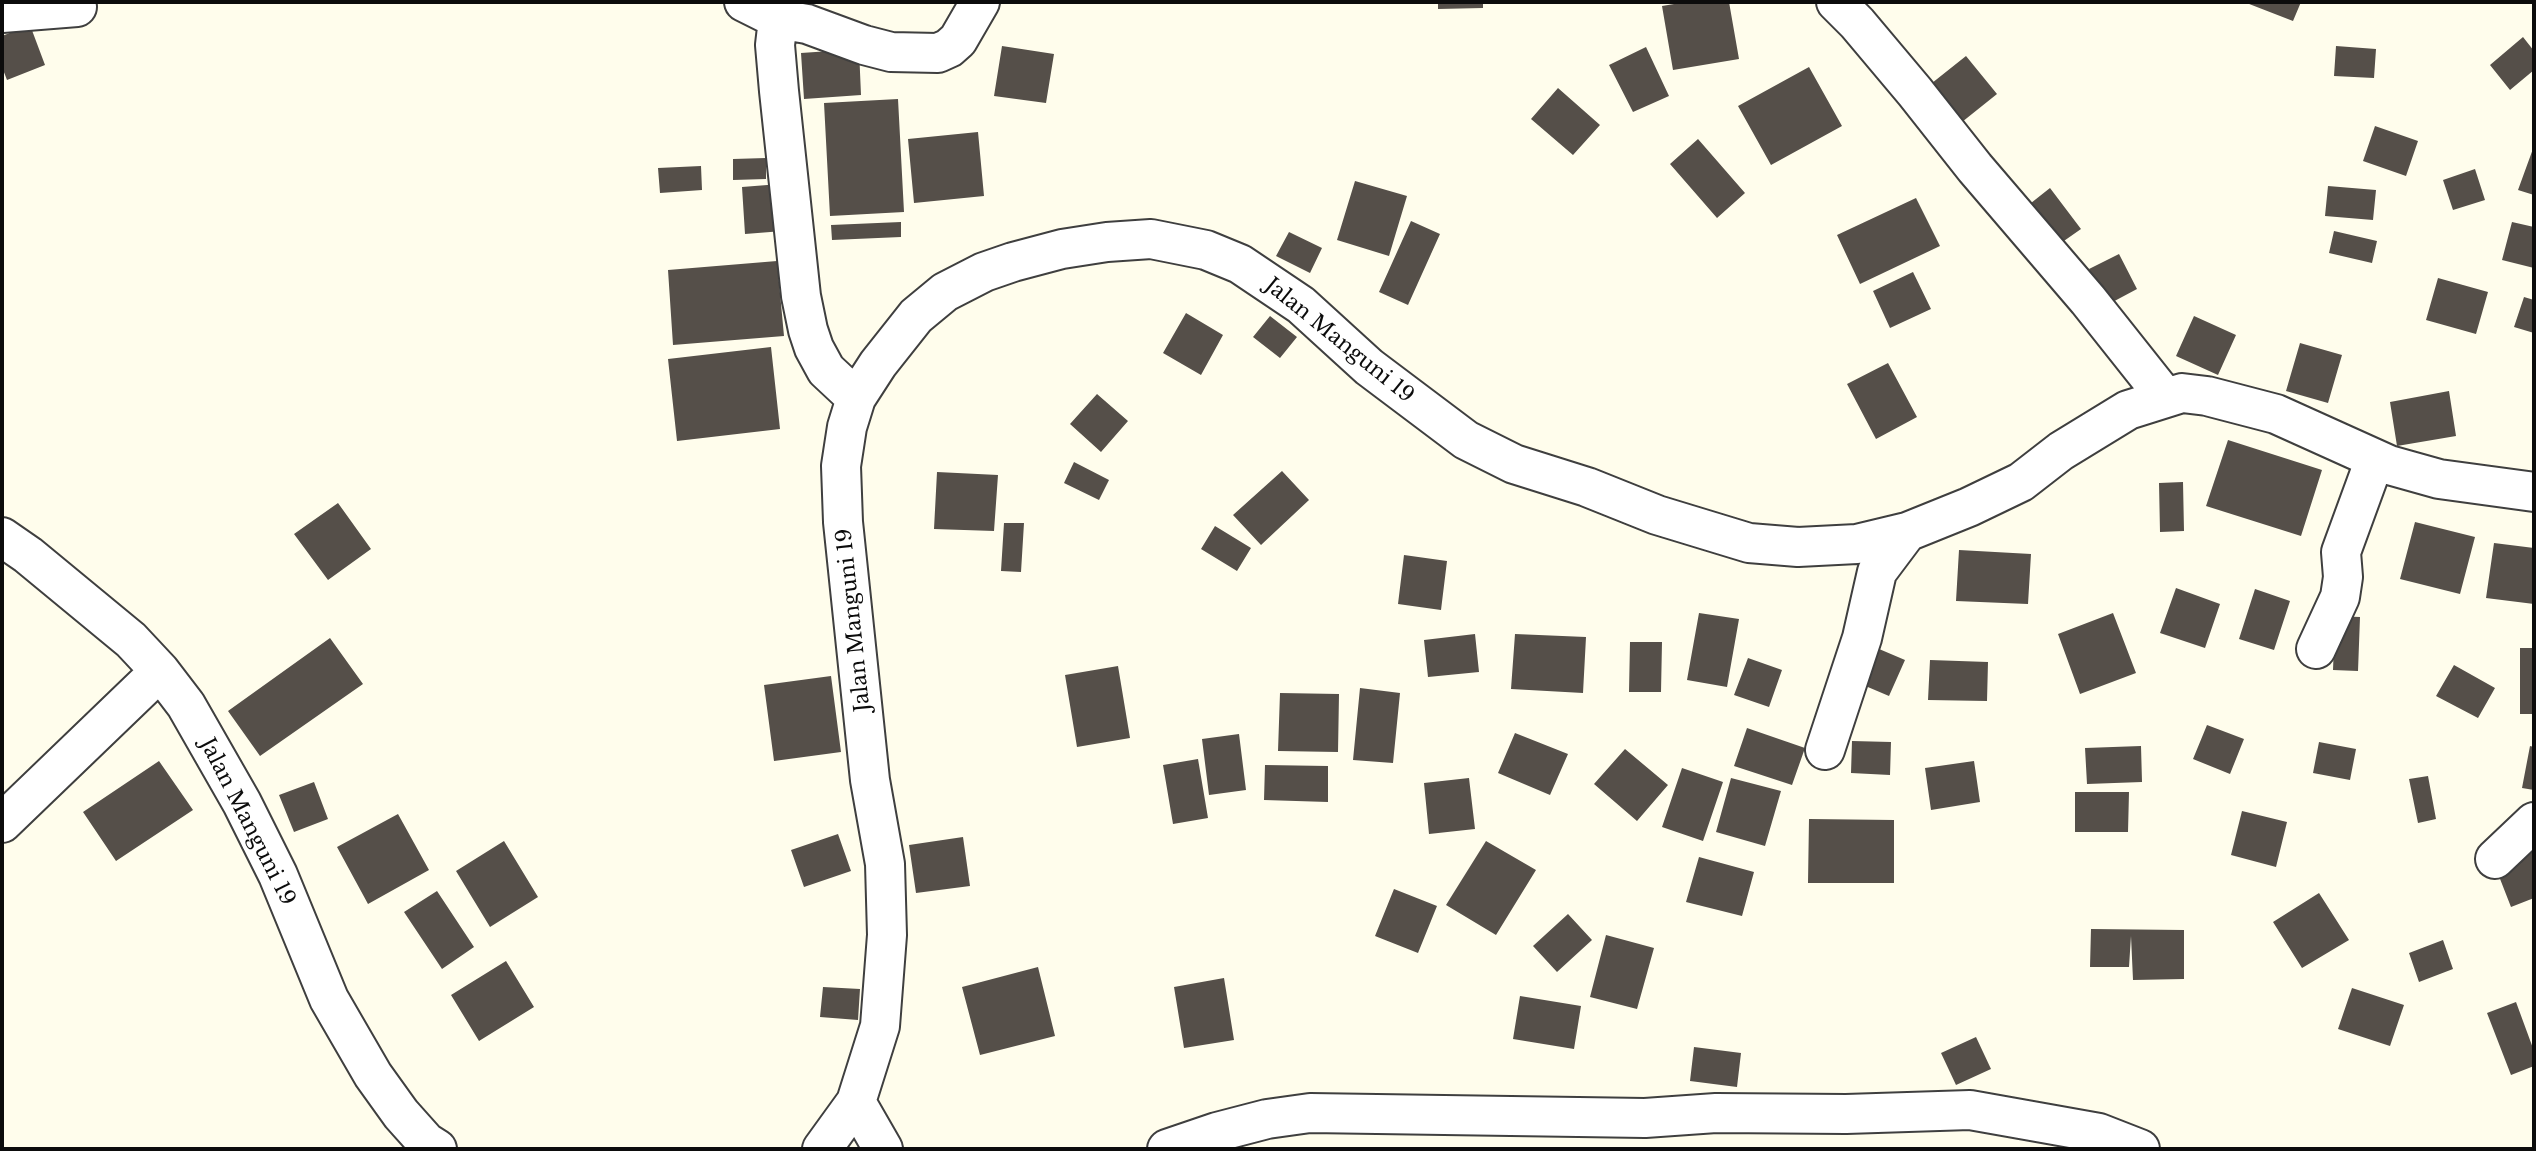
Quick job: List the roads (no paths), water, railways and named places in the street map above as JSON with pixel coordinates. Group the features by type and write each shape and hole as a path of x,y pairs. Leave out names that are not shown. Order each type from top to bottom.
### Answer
{"street":[{"path":"744,2 779,19 807,24 864,45 891,52 938,53 958,40 981,2"},
{"path":"1836,2 1915,92 1975,169 2088,300 2165,397"},
{"path":"2,12 77,7"},
{"path":"779,19 775,45 804,307 814,348 826,370 856,398"},
{"name":"Jalan Manguni 19","path":"822,1149 856,1102 880,1026 887,935 885,863 870,780 843,522 841,466 847,427 856,398 916,316 945,292 984,272 1026,259 1107,242 1151,239 1206,250 1240,264 1301,305 1369,367 1466,440 1514,464 1749,543 1798,547 1857,544 1907,532 2021,482 2062,451 2128,410 2182,393 2207,396 2276,414 2389,465 2439,479 2534,492"},
{"path":"2316,649 2340,597 2343,577 2341,552 2375,458"},
{"path":"1825,750 1862,638 1877,572 1907,532"},
{"name":"Jalan Manguni 19","path":"2,537 28,555 131,640 160,671 186,705 242,803 278,875 329,999 373,1075 401,1114 426,1142 437,1149"},
{"path":"2,823 160,671"},
{"path":"2495,859 2534,822"},
{"path":"856,1102 883,1149"},
{"path":"1167,1149 1267,1119 1310,1113 1645,1118 1716,1113 1846,1114 1970,1110 2099,1133 2140,1149"}]}
